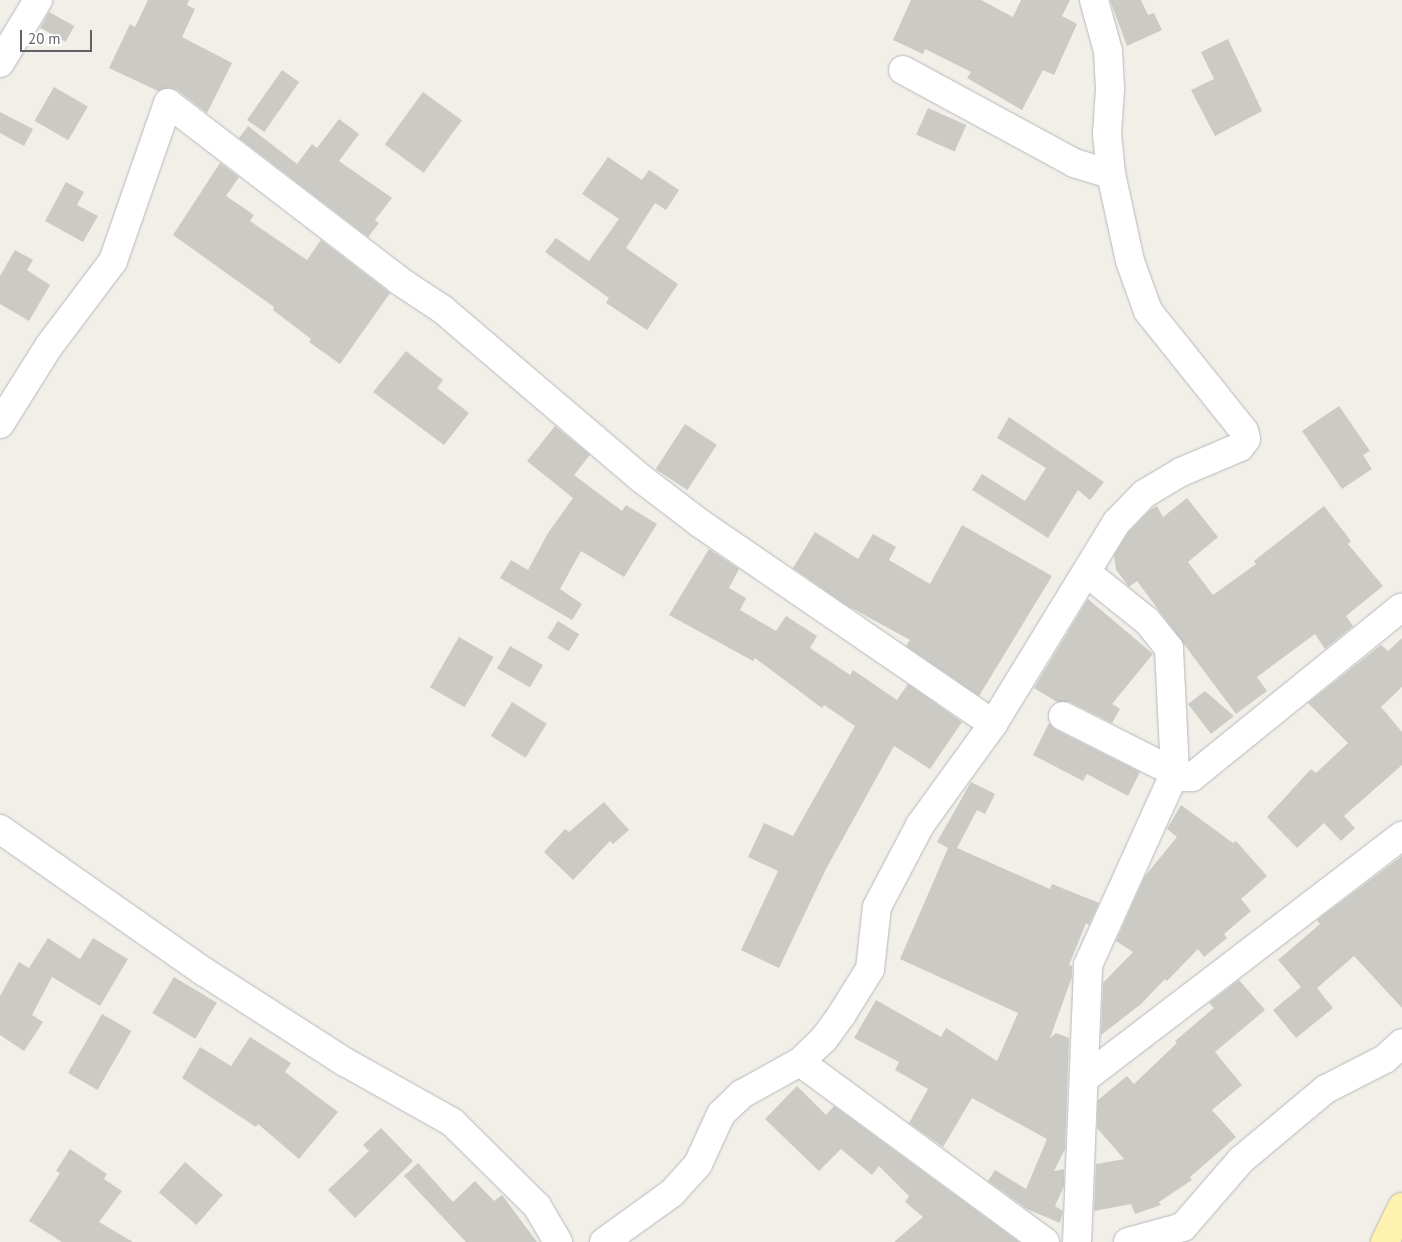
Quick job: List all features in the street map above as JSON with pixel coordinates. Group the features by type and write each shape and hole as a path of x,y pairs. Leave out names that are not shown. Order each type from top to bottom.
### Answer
{"main road":[{"path":"1385,1242 1402,1207"}],"street":[{"path":"0,63 38,0"},
{"path":"604,1242 672,1193 698,1164 721,1114 742,1094 800,1062 824,1039 870,969 877,907 920,825 993,724 1087,573 1116,522 1144,494 1180,472 1240,447 1246,439 1244,431 1148,311 1130,261 1111,174 1107,134 1110,89 1108,51 1094,0"},
{"path":"903,70 1074,163 1111,174"},
{"path":"0,424 49,346 112,261 168,103 401,282 442,309 642,479 701,524 993,724"},
{"path":"1077,1242 1088,965 1175,772 1169,648 1148,621 1087,573"},
{"path":"1063,716 1184,777 1198,773 1401,608"},
{"path":"0,829 152,938 275,1018 345,1062 452,1122 537,1206 558,1242"},
{"path":"1085,1078 1402,836"},
{"path":"1128,1242 1183,1227 1241,1160 1326,1089 1386,1059 1402,1043"},
{"path":"800,1062 1045,1242"}],"building":[{"path":"148,0 189,0 187,5 195,9 182,37 232,63 207,113 177,90 170,88 158,91 109,68 130,24 135,27"},
{"path":"911,0 981,0 1013,17 1021,0 1070,0 1062,16 1077,24 1054,75 1043,70 1022,110 967,78 971,72 925,49 923,54 893,40"},
{"path":"1110,0 1141,0 1148,15 1154,13 1162,30 1127,46"},
{"path":"49,12 74,26 66,42 40,28"},
{"path":"1228,39 1262,111 1215,136 1191,90 1214,79 1201,52"},
{"path":"282,70 299,82 264,132 247,120"},
{"path":"54,87 88,106 68,140 34,121"},
{"path":"423,92 462,120 424,173 385,145"},
{"path":"928,108 966,125 955,152 916,134"},
{"path":"0,112 33,129 24,146 0,133"},
{"path":"339,119 359,134 339,161 392,198 375,220 379,223 368,237 239,138 248,126 297,164 312,144 317,148"},
{"path":"608,157 642,180 649,170 679,190 666,210 655,203 626,248 678,284 647,330 606,303 609,298 545,252 556,238 589,261 619,219 582,194"},
{"path":"220,163 239,177 226,196 254,215 250,221 307,260 321,240 390,293 340,364 309,342 311,339 273,310 274,307 173,235"},
{"path":"66,182 84,192 77,205 98,216 83,242 45,221"},
{"path":"15,250 33,260 27,270 50,285 29,321 0,304 0,276"},
{"path":"406,351 443,380 437,388 469,413 444,445 373,392"},
{"path":"1339,406 1370,451 1363,455 1372,469 1342,489 1302,431"},
{"path":"1009,417 1104,482 1090,500 1078,490 1048,538 972,490 982,474 1025,501 1046,468 997,438"},
{"path":"685,424 717,445 687,490 656,469"},
{"path":"555,426 590,455 574,475 622,511 626,505 657,524 624,577 581,551 560,589 582,604 572,620 500,578 511,560 528,570 548,533 573,498 527,461"},
{"path":"1187,498 1218,537 1188,562 1213,595 1256,564 1254,561 1324,506 1351,541 1348,544 1383,586 1346,616 1353,626 1325,649 1315,634 1257,677 1267,691 1236,714 1137,581 1129,587 1116,570 1114,555 1128,533 1150,510 1157,506 1163,517"},
{"path":"962,525 1052,576 979,696 906,646 910,640 846,605 793,568 815,532 858,559 873,534 896,547 889,560 930,584"},
{"path":"709,549 739,569 729,588 746,598 740,610 776,631 786,616 817,636 810,648 850,675 853,670 897,700 908,684 962,722 930,769 894,746 826,869 779,968 741,950 778,871 748,857 764,823 793,836 855,726 824,705 822,708 755,658 753,661 669,615"},
{"path":"1088,599 1153,654 1112,704 1120,709 1112,723 1070,702 1057,702 1034,688"},
{"path":"558,621 579,634 569,651 547,638"},
{"path":"459,637 494,657 465,707 430,687"},
{"path":"1402,638 1402,687 1381,707 1402,732 1402,765 1344,816 1355,828 1341,841 1324,823 1297,848 1267,817 1311,769 1316,773 1348,743 1308,703 1381,645 1388,651"},
{"path":"510,646 543,665 530,688 497,669"},
{"path":"1205,691 1234,716 1211,734 1188,704"},
{"path":"512,702 547,724 526,758 491,736"},
{"path":"1049,723 1056,730 1140,772 1128,796 1087,774 1083,781 1033,755"},
{"path":"971,782 995,794 985,814 977,810 957,848 1050,889 1052,884 1099,903 1089,925 1086,923 1069,965 1072,966 1072,977 1050,1038 1056,1033 1069,1038 1065,1149 1054,1171 1064,1169 1064,1186 1055,1206 1063,1211 1060,1223 1027,1209 988,1181 995,1170 1026,1189 1047,1139 972,1098 943,1147 909,1123 928,1089 895,1070 899,1062 854,1038 876,1000 941,1037 946,1028 997,1061 1018,1013 900,959 948,848 937,842"},
{"path":"604,802 629,830 613,844 610,841 573,880 544,852 565,829 569,832"},
{"path":"1181,805 1233,843 1236,841 1267,876 1241,899 1251,911 1224,934 1227,938 1204,957 1198,949 1167,981 1165,979 1141,1004 1101,1035 1103,983 1133,952 1116,941 1145,876 1177,837 1167,829"},
{"path":"1402,856 1402,1008 1354,956 1317,988 1333,1008 1296,1038 1273,1010 1301,987 1278,960 1320,924 1317,920"},
{"path":"48,938 80,959 93,938 128,959 100,1006 52,977 32,1015 43,1022 24,1051 0,1035 0,996 19,962 29,968"},
{"path":"174,977 217,1003 195,1039 152,1013"},
{"path":"1239,980 1265,1010 1215,1052 1242,1085 1212,1110 1236,1137 1190,1177 1192,1180 1159,1202 1161,1205 1135,1214 1131,1204 1094,1211 1096,1164 1124,1159 1097,1128 1098,1100 1127,1076 1134,1084 1177,1043 1175,1041 1214,1008 1209,1003"},
{"path":"102,1014 131,1031 97,1090 68,1073"},
{"path":"250,1037 291,1063 285,1072 338,1112 299,1159 258,1124 256,1127 182,1078 200,1047 231,1066"},
{"path":"797,1086 826,1115 834,1106 1019,1242 894,1242 923,1217 905,1202 909,1196 879,1166 872,1175 841,1149 819,1171 765,1119"},
{"path":"381,1128 413,1161 355,1218 328,1190 369,1151 363,1145"},
{"path":"70,1149 107,1174 104,1179 122,1191 99,1222 133,1242 62,1242 29,1221 60,1173 56,1171"},
{"path":"185,1162 223,1195 196,1225 159,1192"},
{"path":"418,1163 453,1202 475,1181 494,1201 502,1195 537,1242 466,1242 404,1176"}]}
